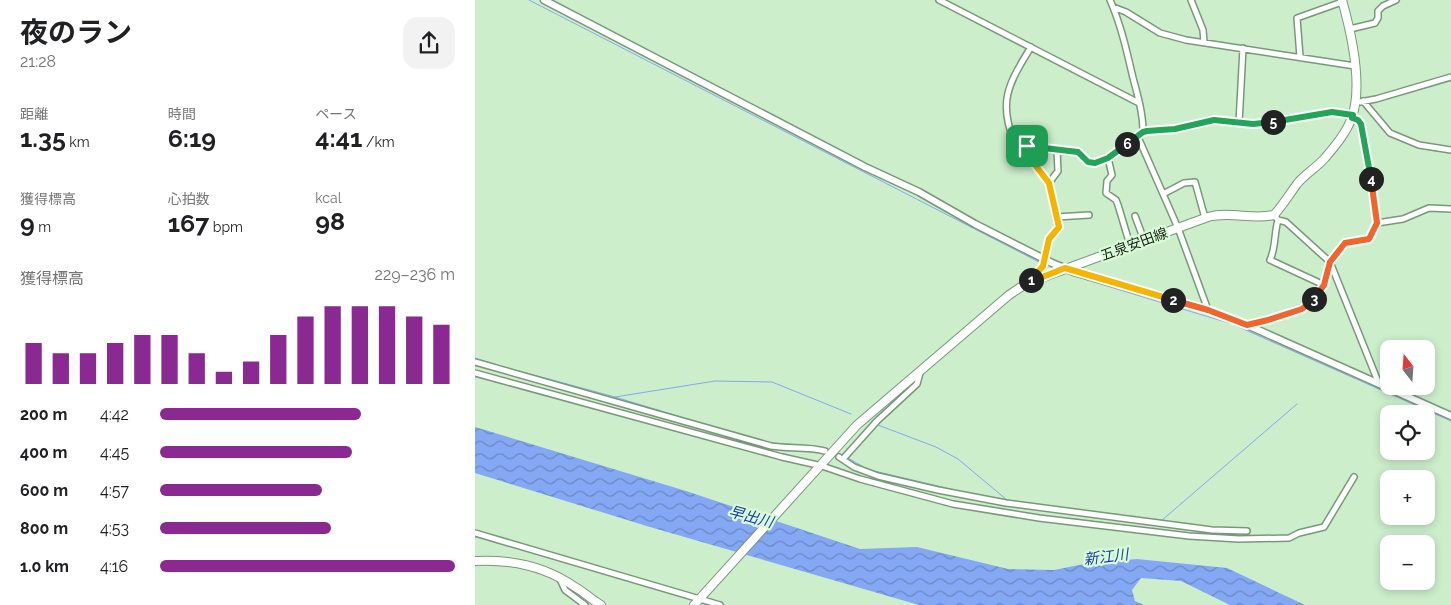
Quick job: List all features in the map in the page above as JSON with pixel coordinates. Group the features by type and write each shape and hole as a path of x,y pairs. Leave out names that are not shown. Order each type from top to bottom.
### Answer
{"main road":[{"path":"1276,217 1298,183 1314,171 1347,128 1359,102 1350,28 1342,1"},
{"name":"五泉安田線","path":"699,601 857,425 994,308 1030,282 1217,214 1276,217"},
{"path":"475,561 500,560 536,567 575,586 601,605"}],"street":[{"path":"544,0 865,167 919,192 975,224 1045,260 1065,268 1208,310 1247,325 1451,416"},
{"path":"939,0 1139,103"},
{"path":"1110,0 1139,103 1143,132"},
{"path":"1191,0 1203,30 1204,42"},
{"path":"1299,57 1297,18 1342,1"},
{"path":"1350,28 1375,23 1378,18 1378,11 1394,1"},
{"path":"1113,7 1127,12 1160,33 1186,40 1355,66"},
{"path":"1031,47 1012,77 1006,110 1009,128 1015,144 1057,151 1078,152 1088,162 1095,163 1108,158 1143,132 1175,129 1214,120 1253,124 1332,112 1352,116 1358,120 1361,124 1377,223 1369,239 1345,243 1330,262 1324,285 1312,302 1302,309 1247,325"},
{"path":"1239,123 1243,48"},
{"path":"1451,77 1359,102 1390,133 1419,145 1451,150"},
{"path":"1138,137 1178,228 1208,310"},
{"path":"1027,146 1029,157 1049,183 1059,227 1049,239 1043,266 1030,282"},
{"path":"1049,183 1057,171 1057,151"},
{"path":"1108,158 1112,175 1107,182 1106,193 1116,200 1130,245"},
{"path":"1163,194 1184,183 1195,182 1205,218"},
{"path":"1377,223 1403,219 1429,208 1451,209"},
{"path":"1056,217 1089,215"},
{"path":"1135,216 1144,240"},
{"path":"1324,285 1270,260 1274,250 1276,217 1286,222 1330,262 1379,384"},
{"path":"475,362 762,444 784,448 825,451"},
{"path":"921,370 917,384 841,458 854,467 878,476 1005,503 1212,530 1247,531"},
{"path":"475,373 953,504 1049,519 1189,536 1239,539 1289,538 1299,533 1324,528 1354,477"},
{"path":"475,533 699,601 720,605"},
{"path":"558,577 565,590 585,605"}],"water":[{"name":"早出川","path":"475,427 686,491 860,549 917,547 1008,569 1054,570 1084,564 1137,559 1227,568 1305,605 1230,605 1181,581 1141,578 1132,590 1135,601 1144,605 919,605 650,527 475,473"}],"waterway":[{"path":"529,0 1041,263"},
{"path":"1074,276 1232,324 1451,421"},
{"path":"475,358 498,365"},
{"path":"508,368 615,397 697,422"},
{"path":"615,397 715,381 772,382 851,414"},
{"path":"1161,521 1297,404"},
{"path":"878,425 936,447 958,459 1007,500"},
{"path":"848,458 867,469"},
{"path":"870,470 959,491 1080,510"}],"route":[{"path":"1332,112 1349,114 1353,115 1352,118 1358,120 1361,124 1377,223 1369,239 1345,243 1330,262 1324,285 1320,292 1307,306 1268,320 1253,322 1247,325 1208,310 1065,268 1030,282 1043,266 1049,239 1059,227 1049,183 1029,157 1027,146 1078,152 1088,162 1095,163 1108,158 1147,131 1175,129 1214,120 1253,124 1332,112"}],"water label":[{"name":"新江川","path":"1106,557"}]}
